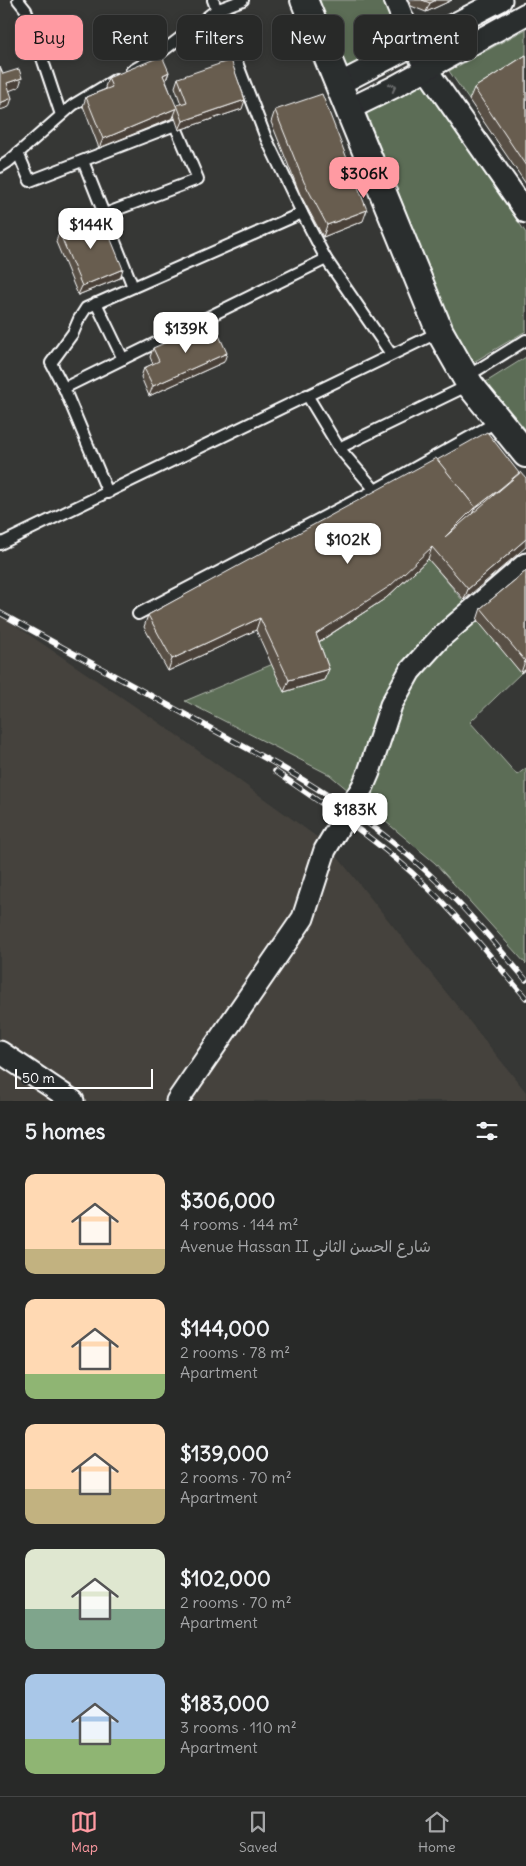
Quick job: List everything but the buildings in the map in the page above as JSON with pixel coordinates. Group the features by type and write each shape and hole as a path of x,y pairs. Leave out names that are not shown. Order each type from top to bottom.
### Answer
{"street":[{"path":"304,0 440,332 468,381 526,454"},
{"path":"395,0 401,15"},
{"path":"471,15 499,0"},
{"path":"349,109 526,14"},
{"path":"339,84 386,60"},
{"path":"421,60 526,212"},
{"path":"177,1101 303,918 325,850 363,786 391,705 410,670 440,638 526,564"},
{"path":"0,1052 73,1101"}],"lane":[{"path":"18,0 26,10 61,115"},
{"path":"0,167 72,105 154,58 214,5 243,0"},
{"path":"214,5 266,138 302,213 326,259 391,354"},
{"path":"18,153 30,181 175,125 198,179 105,214"},
{"path":"83,161 133,287"},
{"path":"108,493 64,388 51,363 73,333 79,318 86,308 302,213"},
{"path":"64,388 326,259"},
{"path":"96,304 123,359"},
{"path":"0,544 440,332"},
{"path":"339,448 468,381 526,340"},
{"path":"308,395 339,448 375,490"},
{"path":"138,614 375,490 498,421"}],"shaded area":[{"path":"0,615 164,726 328,845 526,1092 526,1101 0,1101"}],"green space":[{"path":"317,0 385,0 391,15 354,15 354,60 374,60 348,73 342,60 344,60 344,15 323,15"},
{"path":"526,29 526,64 469,100 449,71 469,60 477,60 477,56"},
{"path":"420,79 526,233 526,331 472,363 452,326 366,112"},
{"path":"526,357 526,430 486,382"},
{"path":"428,559 521,673 470,722 517,775 526,768 526,964 435,863 330,775 185,701 312,646 386,598"}],"railway":[{"path":"0,613 283,768 357,815 409,856 439,883 526,980"},
{"path":"275,771 352,825 407,868 451,911 526,998"}]}
